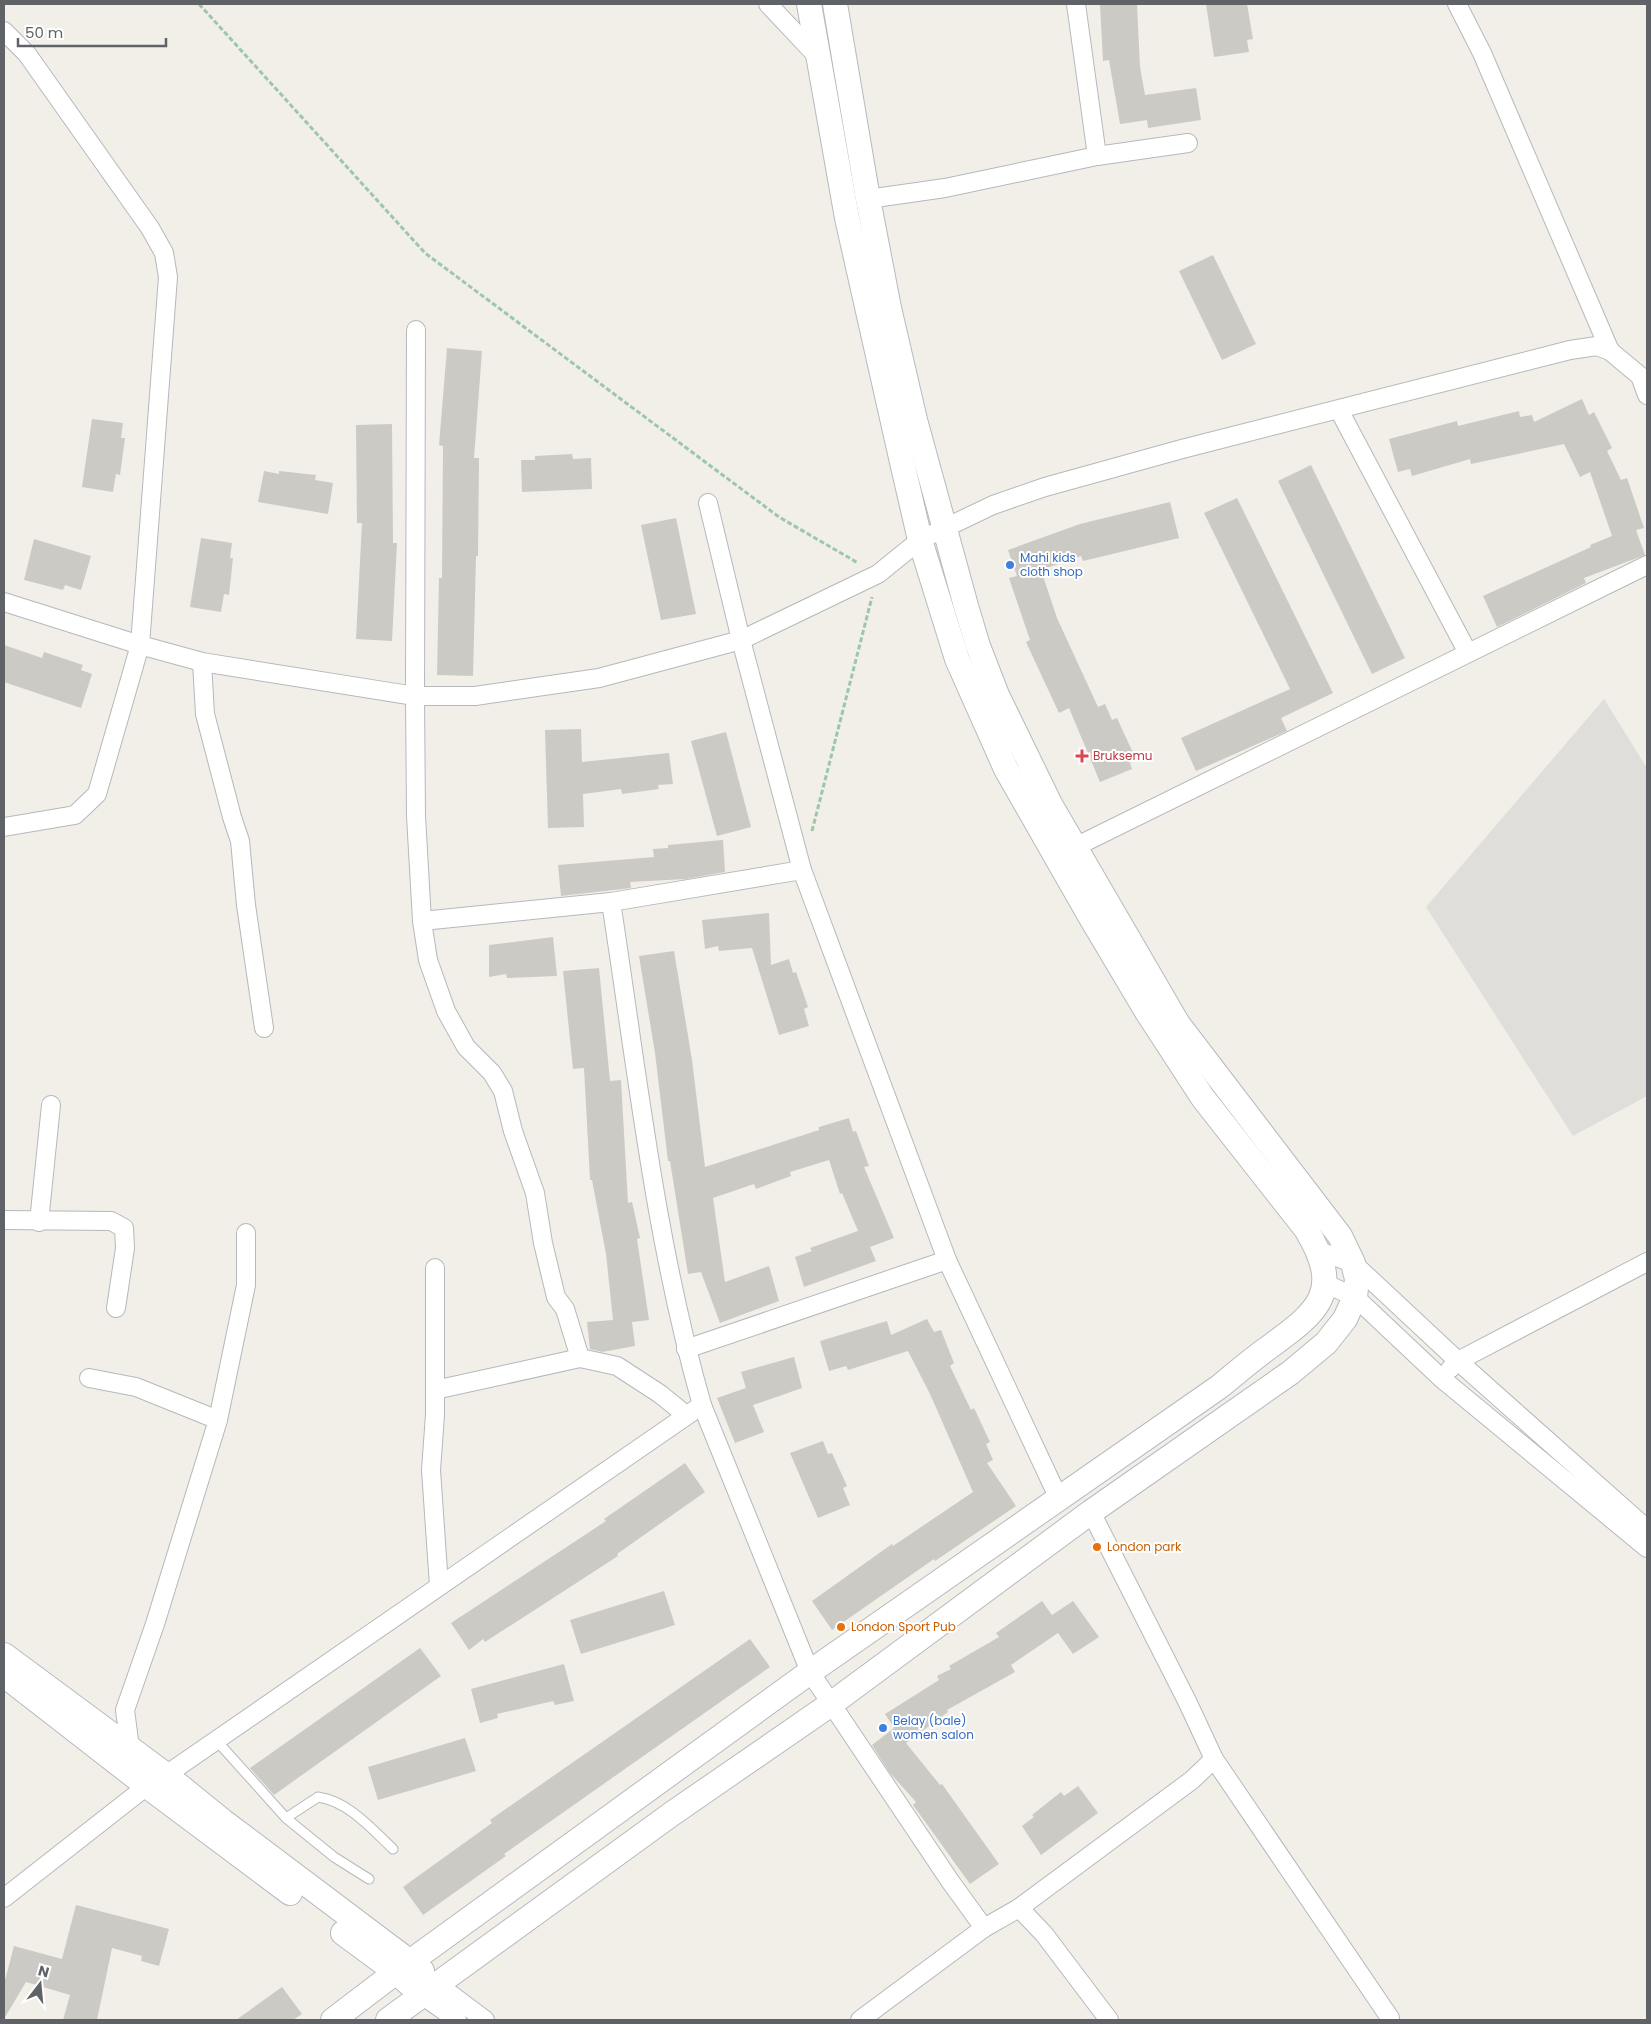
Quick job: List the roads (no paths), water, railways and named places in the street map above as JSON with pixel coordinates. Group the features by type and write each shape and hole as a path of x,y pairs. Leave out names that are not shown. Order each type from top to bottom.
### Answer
{"main road":[{"path":"334,2020 403,1967 810,1672 1220,1387 1266,1349 1293,1331 1313,1311 1320,1300 1324,1283 1324,1268 1319,1251 1306,1229 1203,1098 1147,1012 1011,778 957,658 920,540 847,218 809,4"},
{"path":"388,2020 673,1813 831,1704 1091,1512 1304,1361 1326,1343 1345,1319 1354,1297 1357,1279 1353,1263 1340,1236 1178,1024 1050,804 998,695 978,646 944,529 915,420 900,354 868,199 836,4"},
{"path":"4,1655 130,1748 156,1780"},
{"path":"4,1675 156,1780 224,1822 429,1990"}],"street":[{"path":"768,4 817,56"},
{"path":"1076,4 1097,156"},
{"path":"1457,4 1482,53 1610,350"},
{"path":"4,31 27,54 150,228 164,254 168,277 140,645 97,794 75,814 4,827"},
{"path":"868,199 945,188 1097,156 1188,143"},
{"path":"416,330 416,816 422,921 428,960 446,1012 466,1046 492,1073 503,1091 513,1131 535,1192 543,1243 556,1297 565,1309 580,1358"},
{"path":"4,602 140,645 202,662 415,696 475,696 599,678 741,640 878,574 920,540 993,505 1045,487 1182,449 1570,350 1597,346 1610,350 1640,376 1647,395"},
{"path":"1339,410 1468,653"},
{"path":"708,503 741,640 802,870 947,1260 1059,1499"},
{"path":"1075,847 1647,565"},
{"path":"202,662 205,714 240,841 246,905 264,1028"},
{"path":"422,921 611,902 802,870"},
{"path":"611,902 658,1212 686,1348 702,1405 810,1672 950,1881 984,1928"},
{"path":"39,1222 51,1105"},
{"path":"4,1220 39,1222 111,1221 124,1228 125,1248 116,1308"},
{"path":"130,1748 125,1710 155,1624 218,1420 246,1285 246,1233"},
{"path":"1319,1251 1353,1263 1458,1361 1647,1529"},
{"path":"686,1348 947,1260"},
{"path":"1442,1378 1458,1361 1647,1262"},
{"path":"435,1268 435,1415 431,1470 439,1586"},
{"path":"1324,1283 1354,1297 1442,1378 1647,1548"},
{"path":"435,1390 580,1358 616,1366 660,1394 686,1415"},
{"path":"89,1378 136,1387 218,1420"},
{"path":"4,1898 156,1780 702,1405"},
{"path":"1091,1512 1187,1701 1214,1759 1390,2018"},
{"path":"860,2020 984,1928 1019,1908 1192,1780 1214,1759"},
{"path":"1019,1908 1044,1934 1109,2020"},
{"path":"429,1990 457,2020"},
{"path":"429,1990 485,2020"}],"lane":[{"path":"216,1740 286,1818 334,1857 369,1879"},
{"path":"286,1818 318,1796 332,1798 357,1816 393,1849"}],"place":[{"name":"Mahi kids cloth shop","path":"1010,565"},
{"name":"Bruksemu","path":"1082,756"},
{"name":"London park","path":"1097,1547"},
{"name":"London Sport Pub","path":"841,1627"},
{"name":"Belay (bale) women salon","path":"883,1728"}]}
